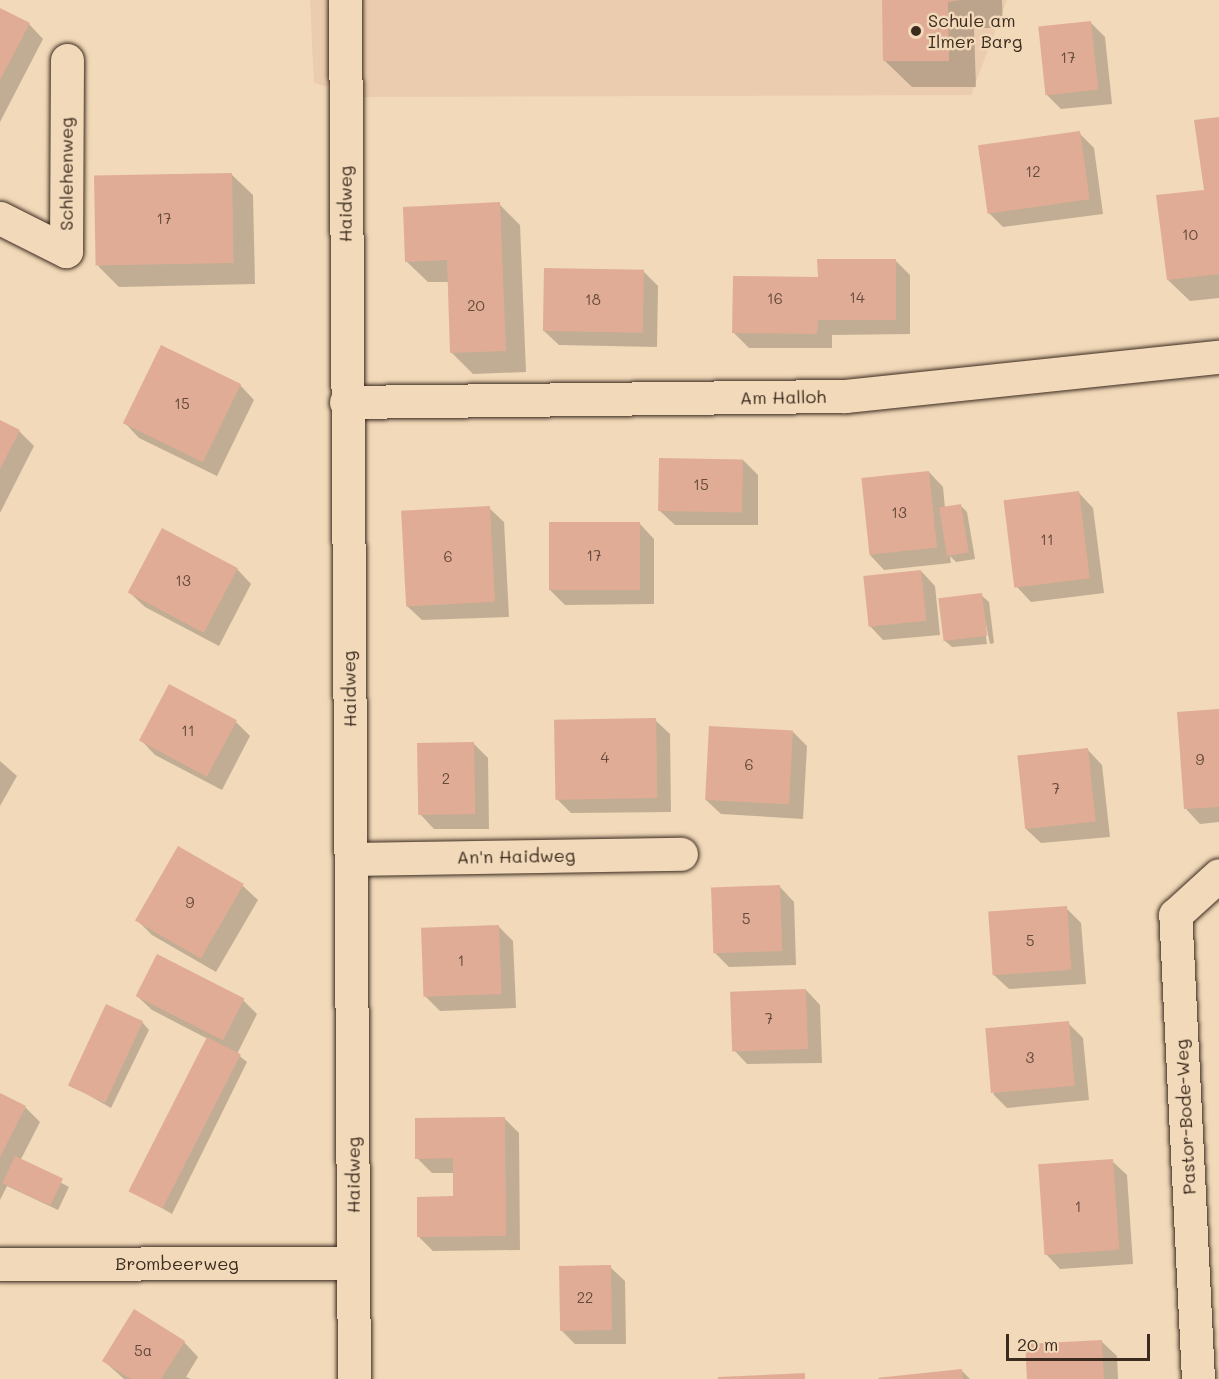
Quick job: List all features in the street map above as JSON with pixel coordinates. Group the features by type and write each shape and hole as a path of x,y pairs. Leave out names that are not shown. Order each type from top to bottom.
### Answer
{"street":[{"name":"Haidweg","path":"345,0 354,1379"},
{"name":"Schlehenweg","path":"0,218 66,251 67,60"},
{"name":"Am Halloh","path":"346,402 845,396 1219,357"},
{"name":"An'n Haidweg","path":"351,859 681,854"},
{"name":"Pastor-Bode-Weg","path":"1198,1379 1175,915 1219,875"},
{"name":"Brombeerweg","path":"0,1263 353,1263"}],"shaded area":[{"path":"310,0 1007,0 971,95 365,97 314,83"}],"building":[{"name":"Schule am Ilmer Barg","path":"882,0 960,0 948,2 949,61 883,61"},
{"path":"0,8 30,23 0,80"},
{"path":"1091,21 1098,90 1046,95 1038,27"},
{"path":"1219,117 1219,274 1167,280 1156,195 1204,190 1194,120"},
{"path":"1080,131 1090,199 988,214 978,145"},
{"path":"232,173 234,263 96,265 94,175"},
{"path":"500,202 506,351 450,353 447,260 405,262 403,207"},
{"path":"817,259 896,259 896,320 818,320 817,334 732,333 733,276 818,277"},
{"path":"544,268 644,270 643,333 543,331"},
{"path":"161,345 241,384 203,462 123,423"},
{"path":"0,420 20,430 0,469"},
{"path":"659,458 743,459 742,512 658,511"},
{"path":"929,471 937,548 869,555 861,478"},
{"path":"1079,491 1090,578 1014,588 1004,500"},
{"path":"961,504 969,552 947,556 939,507"},
{"path":"490,506 495,602 406,607 401,511"},
{"path":"549,522 640,522 640,590 549,590"},
{"path":"162,528 238,568 204,633 128,592"},
{"path":"921,570 926,621 869,627 863,576"},
{"path":"982,593 987,636 944,641 938,598"},
{"path":"169,684 237,720 207,777 139,741"},
{"path":"1219,709 1219,807 1184,809 1177,712"},
{"path":"656,718 657,798 555,800 554,720"},
{"path":"709,726 793,730 789,804 705,800"},
{"path":"474,742 475,814 418,815 417,743"},
{"path":"1088,748 1096,822 1025,829 1017,755"},
{"path":"178,846 244,884 201,958 135,920"},
{"path":"780,885 782,951 713,953 711,887"},
{"path":"1067,906 1071,970 993,975 988,912"},
{"path":"499,925 501,994 423,997 421,928"},
{"path":"157,954 244,998 223,1040 136,996"},
{"path":"806,989 808,1049 732,1052 730,992"},
{"path":"106,1004 143,1021 105,1103 68,1086"},
{"path":"1069,1021 1075,1086 991,1093 985,1028"},
{"path":"207,1037 241,1054 162,1208 128,1191"},
{"path":"0,1093 26,1106 0,1157"},
{"path":"505,1117 506,1236 417,1237 417,1197 453,1196 453,1158 415,1159 415,1118"},
{"path":"15,1156 63,1178 50,1206 2,1183"},
{"path":"1113,1159 1119,1250 1045,1255 1038,1164"},
{"path":"611,1265 612,1330 560,1331 559,1266"},
{"path":"134,1309 185,1341 161,1379 131,1379 102,1361"},
{"path":"1102,1340 1104,1379 1027,1379 1025,1344"},
{"path":"962,1369 963,1379 879,1379 878,1378"},
{"path":"805,1373 805,1379 718,1379 718,1377"}],"place":[{"name":"Schule am Ilmer Barg","path":"916,31"}]}
